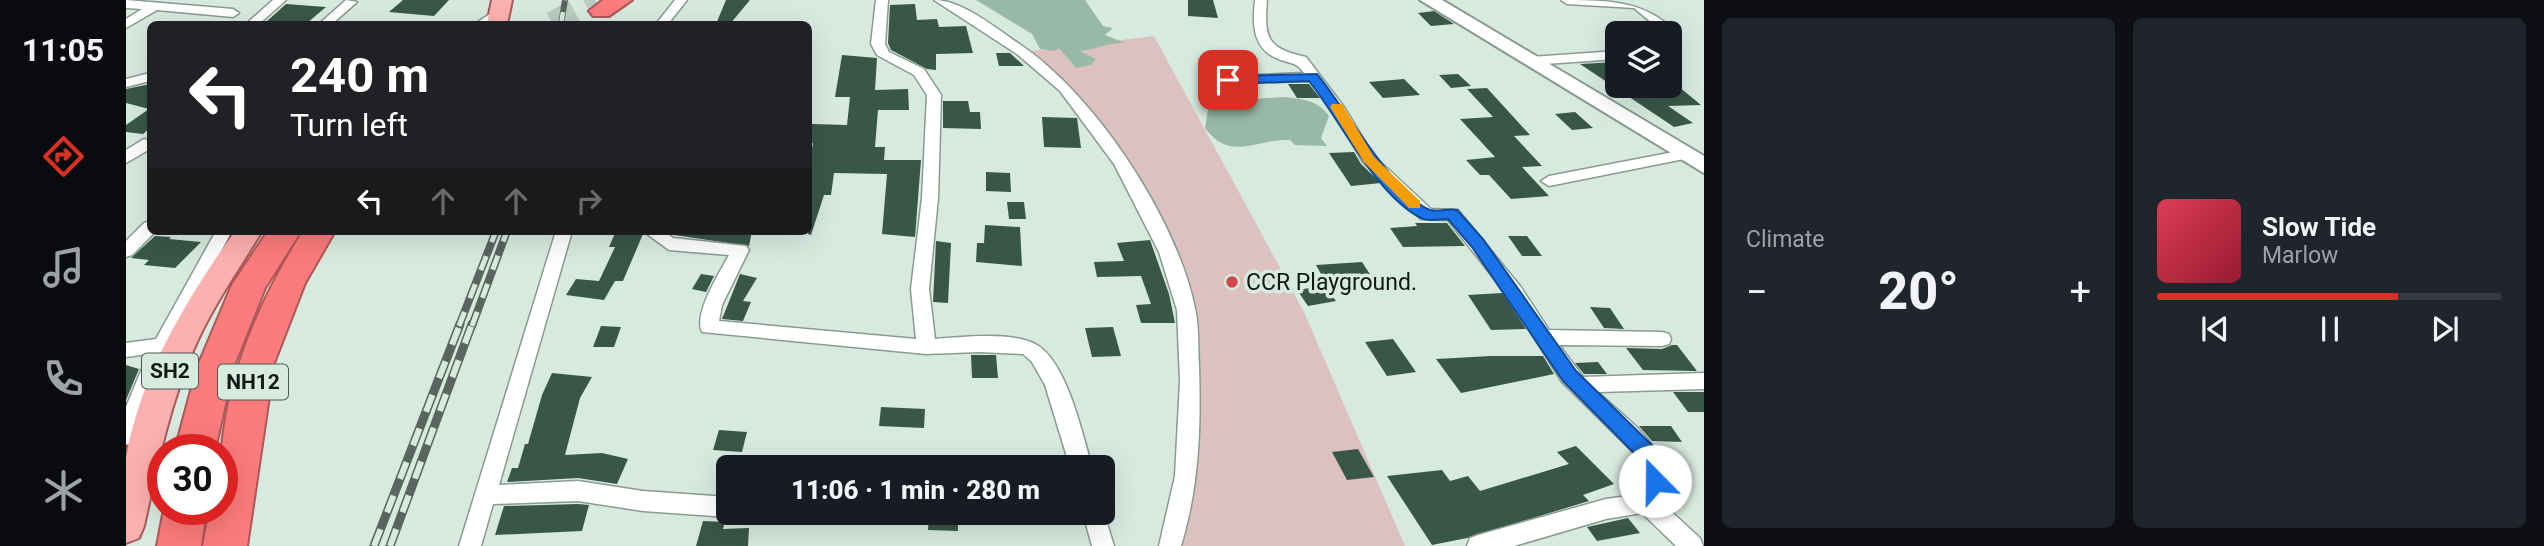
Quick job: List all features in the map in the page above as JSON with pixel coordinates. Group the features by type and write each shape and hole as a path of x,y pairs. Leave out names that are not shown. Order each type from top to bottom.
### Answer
{"highway":[{"name":"NH12","path":"199,434 220,356 249,285 282,235"},
{"name":"NH12","path":"225,546 256,363 288,283 317,235"},
{"path":"179,546 182,525"}],"main road":[{"name":"SH2","path":"126,526 162,389 195,319 224,266 246,235"}],"street":[{"path":"256,21 280,0"},
{"path":"664,21 681,0"},
{"path":"882,0 878,44 884,55 919,72 934,96 930,198 920,289 926,347"},
{"path":"940,0 1022,52 1064,88 1121,163 1167,252 1186,311 1191,412 1181,514 1170,546"},
{"path":"1261,0 1258,29 1263,43 1279,57 1301,60 1337,107 1368,159 1405,197 1427,215 1452,214 1506,282 1578,385 1648,454 1655,481 1651,508 1692,546"},
{"path":"1429,0 1698,161"},
{"path":"1567,0 1637,5 1647,9 1658,21"},
{"path":"329,21 351,2"},
{"path":"126,4 233,13"},
{"path":"126,24 155,6"},
{"path":"487,21 504,12"},
{"path":"1531,61 1605,56"},
{"path":"1212,81 1313,77"},
{"path":"126,83 147,78"},
{"path":"126,158 147,144"},
{"path":"1549,181 1698,161"},
{"path":"126,251 147,230"},
{"path":"126,436 137,401 183,300 222,235"},
{"path":"470,546 563,235"},
{"path":"657,235 669,244 740,250 713,305 709,327 926,347 1029,348 1046,364 1077,455"},
{"path":"1542,337 1662,339"},
{"path":"126,350 163,345"},
{"path":"1578,385 1704,381"},
{"path":"485,495 578,491 642,501 716,506"},
{"path":"1478,546 1606,509 1652,502"},
{"path":"1097,525 1103,546"}],"shaded area":[{"path":"976,0 1085,0 1103,26 1113,28 1105,35 1125,43 1080,51 1096,59 1091,65 1076,68 1059,48 1055,51 1040,49 1032,34"},
{"name":"CCR Playground.","path":"1154,36 1304,312 1405,546 1170,546 1181,514 1186,311 1121,163 1064,87 1022,52"},
{"path":"1284,97 1309,101 1325,111 1329,116 1321,138 1327,146 1295,145 1290,140 1278,140 1235,147 1215,138 1205,128 1208,110 1239,100"}],"building":[{"path":"403,0 449,0 434,16 389,12"},
{"path":"726,0 750,0 732,21 717,21"},
{"path":"1188,0 1213,0 1218,18 1188,16"},
{"path":"286,4 326,7 309,21 267,21"},
{"path":"915,4 917,20 937,19 939,27 966,26 973,53 936,54 936,70 927,69 891,50 888,43 890,5"},
{"path":"1434,11 1454,24 1431,26 1418,13"},
{"path":"996,53 1010,53 1024,66 999,66"},
{"path":"842,55 877,58 875,90 908,89 909,110 878,110 875,147 885,147 884,160 921,160 915,237 882,234 887,174 834,173 831,195 824,195 812,232 812,124 847,125 850,97 835,97"},
{"path":"1605,63 1605,81 1580,64"},
{"path":"1458,74 1471,86 1451,88 1439,75"},
{"path":"1404,79 1420,95 1383,98 1369,82"},
{"path":"1288,84 1309,84 1320,98 1297,98"},
{"path":"147,85 147,108 126,103 126,89"},
{"path":"1487,88 1530,135 1514,136 1542,166 1522,167 1549,196 1511,199 1489,175 1480,175 1466,160 1495,157 1460,119 1493,117 1467,89"},
{"path":"1682,89 1701,105 1668,106 1693,123 1674,127 1631,98 1682,98"},
{"path":"943,101 968,101 970,112 980,112 981,129 943,128"},
{"path":"147,110 147,131 143,134 126,132 126,125"},
{"path":"1575,112 1593,128 1572,130 1555,114"},
{"path":"1042,117 1077,118 1081,148 1044,147"},
{"path":"1354,152 1361,164 1381,183 1351,186 1329,153"},
{"path":"986,172 1010,173 1011,192 986,191"},
{"path":"1007,202 1024,202 1026,219 1009,219"},
{"path":"1415,223 1447,223 1465,246 1403,247 1390,228 1417,226"},
{"path":"985,225 1020,227 1022,266 976,262 977,243 984,243"},
{"path":"614,235 643,235 623,281 615,281 604,300 566,295 576,279 599,281 615,247 609,247"},
{"path":"674,235 751,235 749,246"},
{"path":"155,236 201,242 175,268 144,265 149,260 131,258"},
{"path":"1508,236 1527,236 1542,256 1522,256"},
{"path":"1150,240 1169,294 1175,323 1141,323 1136,305 1151,304 1141,276 1097,277 1094,262 1124,261 1117,243"},
{"path":"936,241 951,243 948,303 933,302"},
{"path":"1362,262 1373,279 1326,283 1316,265"},
{"path":"701,274 714,276 706,292 692,289"},
{"path":"740,274 757,278 743,301 751,302 743,321 722,319"},
{"path":"1324,286 1336,301 1308,306 1297,290"},
{"path":"1502,293 1526,329 1491,330 1468,295"},
{"path":"1590,307 1610,308 1624,329 1604,328"},
{"path":"601,326 621,327 614,347 593,347"},
{"path":"1113,327 1121,356 1092,357 1085,328"},
{"path":"1393,339 1416,372 1387,376 1365,342"},
{"path":"1677,345 1697,371 1643,370 1626,348 1662,349"},
{"path":"971,355 996,355 998,378 972,378"},
{"path":"1543,356 1554,374 1461,393 1436,359"},
{"path":"1598,362 1607,374 1584,374 1575,363"},
{"path":"126,365 139,369 126,400"},
{"path":"552,373 592,377 580,398 565,455 602,453 628,459 617,484 578,478 507,482 512,468 518,468 525,444 528,444 542,395"},
{"path":"1673,392 1704,392 1704,412 1688,412"},
{"path":"881,407 925,409 924,428 879,426"},
{"path":"1639,426 1671,426 1682,442 1652,441"},
{"path":"719,430 747,432 742,452 713,450"},
{"path":"1576,446 1614,484 1583,495 1589,501 1467,538 1432,545 1387,476 1442,470 1450,481 1468,476 1480,491 1569,464 1557,452"},
{"path":"1358,449 1374,477 1347,480 1332,452"},
{"path":"589,505 582,531 495,535 504,506"},
{"path":"1628,518 1640,533 1597,541 1587,527"},
{"path":"703,521 716,522 716,525 724,525 723,529 749,528 748,546 696,546"},
{"path":"928,525 958,525 958,531 928,530"}],"tunnel":[{"path":"558,21 595,0"}],"railway":[{"path":"562,21 565,0"},
{"path":"459,326 494,235"},
{"path":"472,326 506,235"},
{"path":"374,546 460,324"},
{"path":"390,546 472,324"}],"slow traffic":[{"path":"1337,107 1368,159 1414,205"}],"place":[{"name":"CCR Playground.","path":"1232,282"}],"route":[{"path":"1228,80 1313,77 1337,107 1368,159 1405,197 1427,215 1452,214 1477,243 1514,291 1569,376 1648,454 1655,481"}]}
